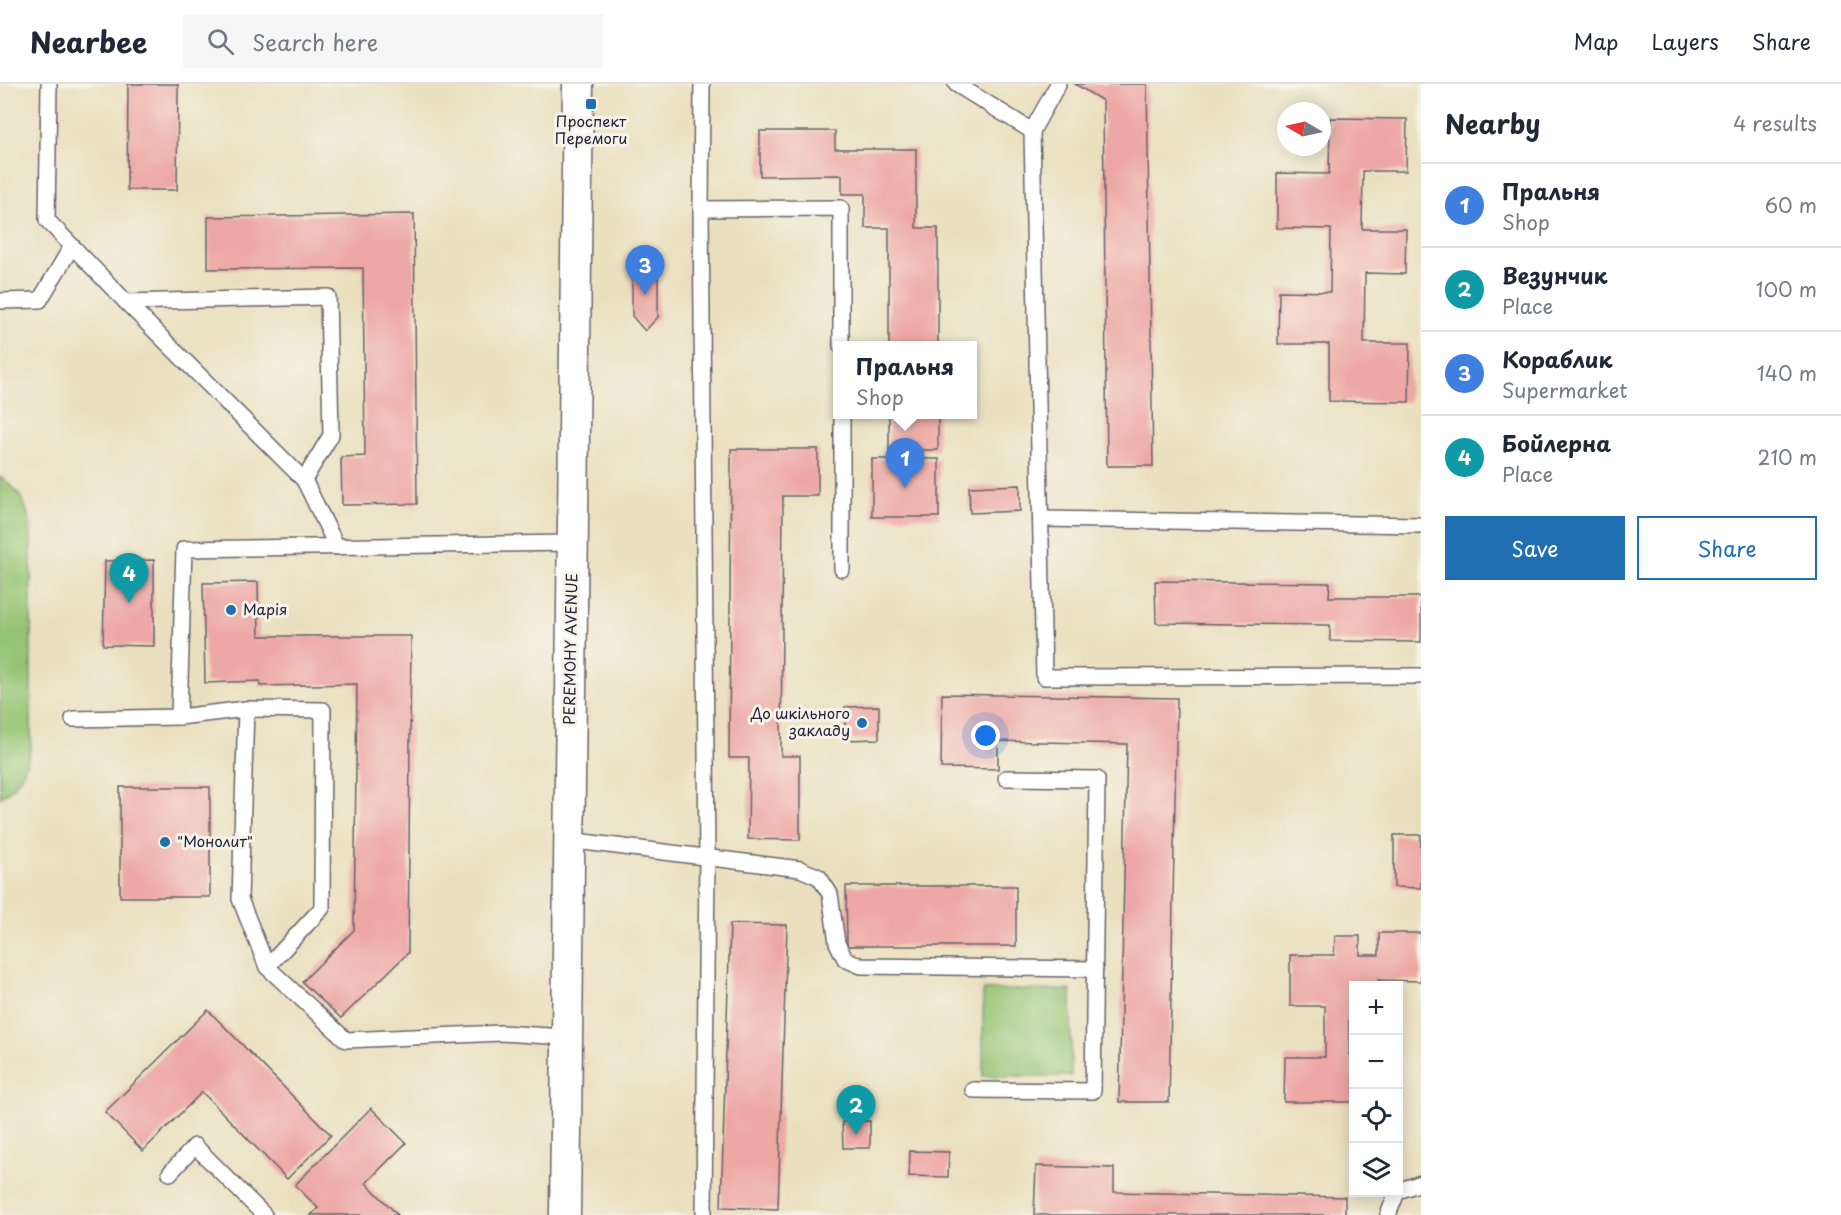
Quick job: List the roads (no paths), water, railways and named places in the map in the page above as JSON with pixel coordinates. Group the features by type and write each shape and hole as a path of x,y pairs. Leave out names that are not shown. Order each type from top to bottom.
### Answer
{"street":[{"name":"PEREMOHY AVENUE","path":"565,1215 578,84"}],"lane":[{"path":"49,84 47,220 304,480 338,547"},
{"path":"702,84 701,209 707,856 704,1215"},
{"path":"956,84 1032,131"},
{"path":"1058,84 1032,131 1044,677 1421,676"},
{"path":"701,209 841,208 841,341"},
{"path":"0,301 40,300 72,246"},
{"path":"126,302 328,297 331,435 304,480"},
{"path":"842,419 842,568"},
{"path":"1041,519 1421,525"},
{"path":"179,717 184,549 572,543"},
{"path":"246,710 240,899 267,967 346,1040 502,1034 566,1037"},
{"path":"73,719 179,717 246,710 323,710 322,908 267,967"},
{"path":"973,1090 1093,1091 1098,779 1006,778"},
{"path":"568,840 800,869 819,877 830,894 837,943 845,959 861,966 1095,969"},
{"path":"170,1173 195,1146 264,1215"},
{"path":"1403,1190 1421,1183"},
{"path":"1389,1215 1396,1197"}],"place":[{"name":"Проспект Перемоги","path":"591,104"},
{"name":"Кораблик","path":"645,295"},
{"name":"Пральня","path":"905,488"},
{"name":"Бойлерна","path":"129,603"},
{"name":"Марія","path":"231,610"},
{"name":"До шкільного закладу","path":"862,723"},
{"name":"\"Монолит\"","path":"165,842"},
{"name":"Везунчик","path":"856,1135"}]}
